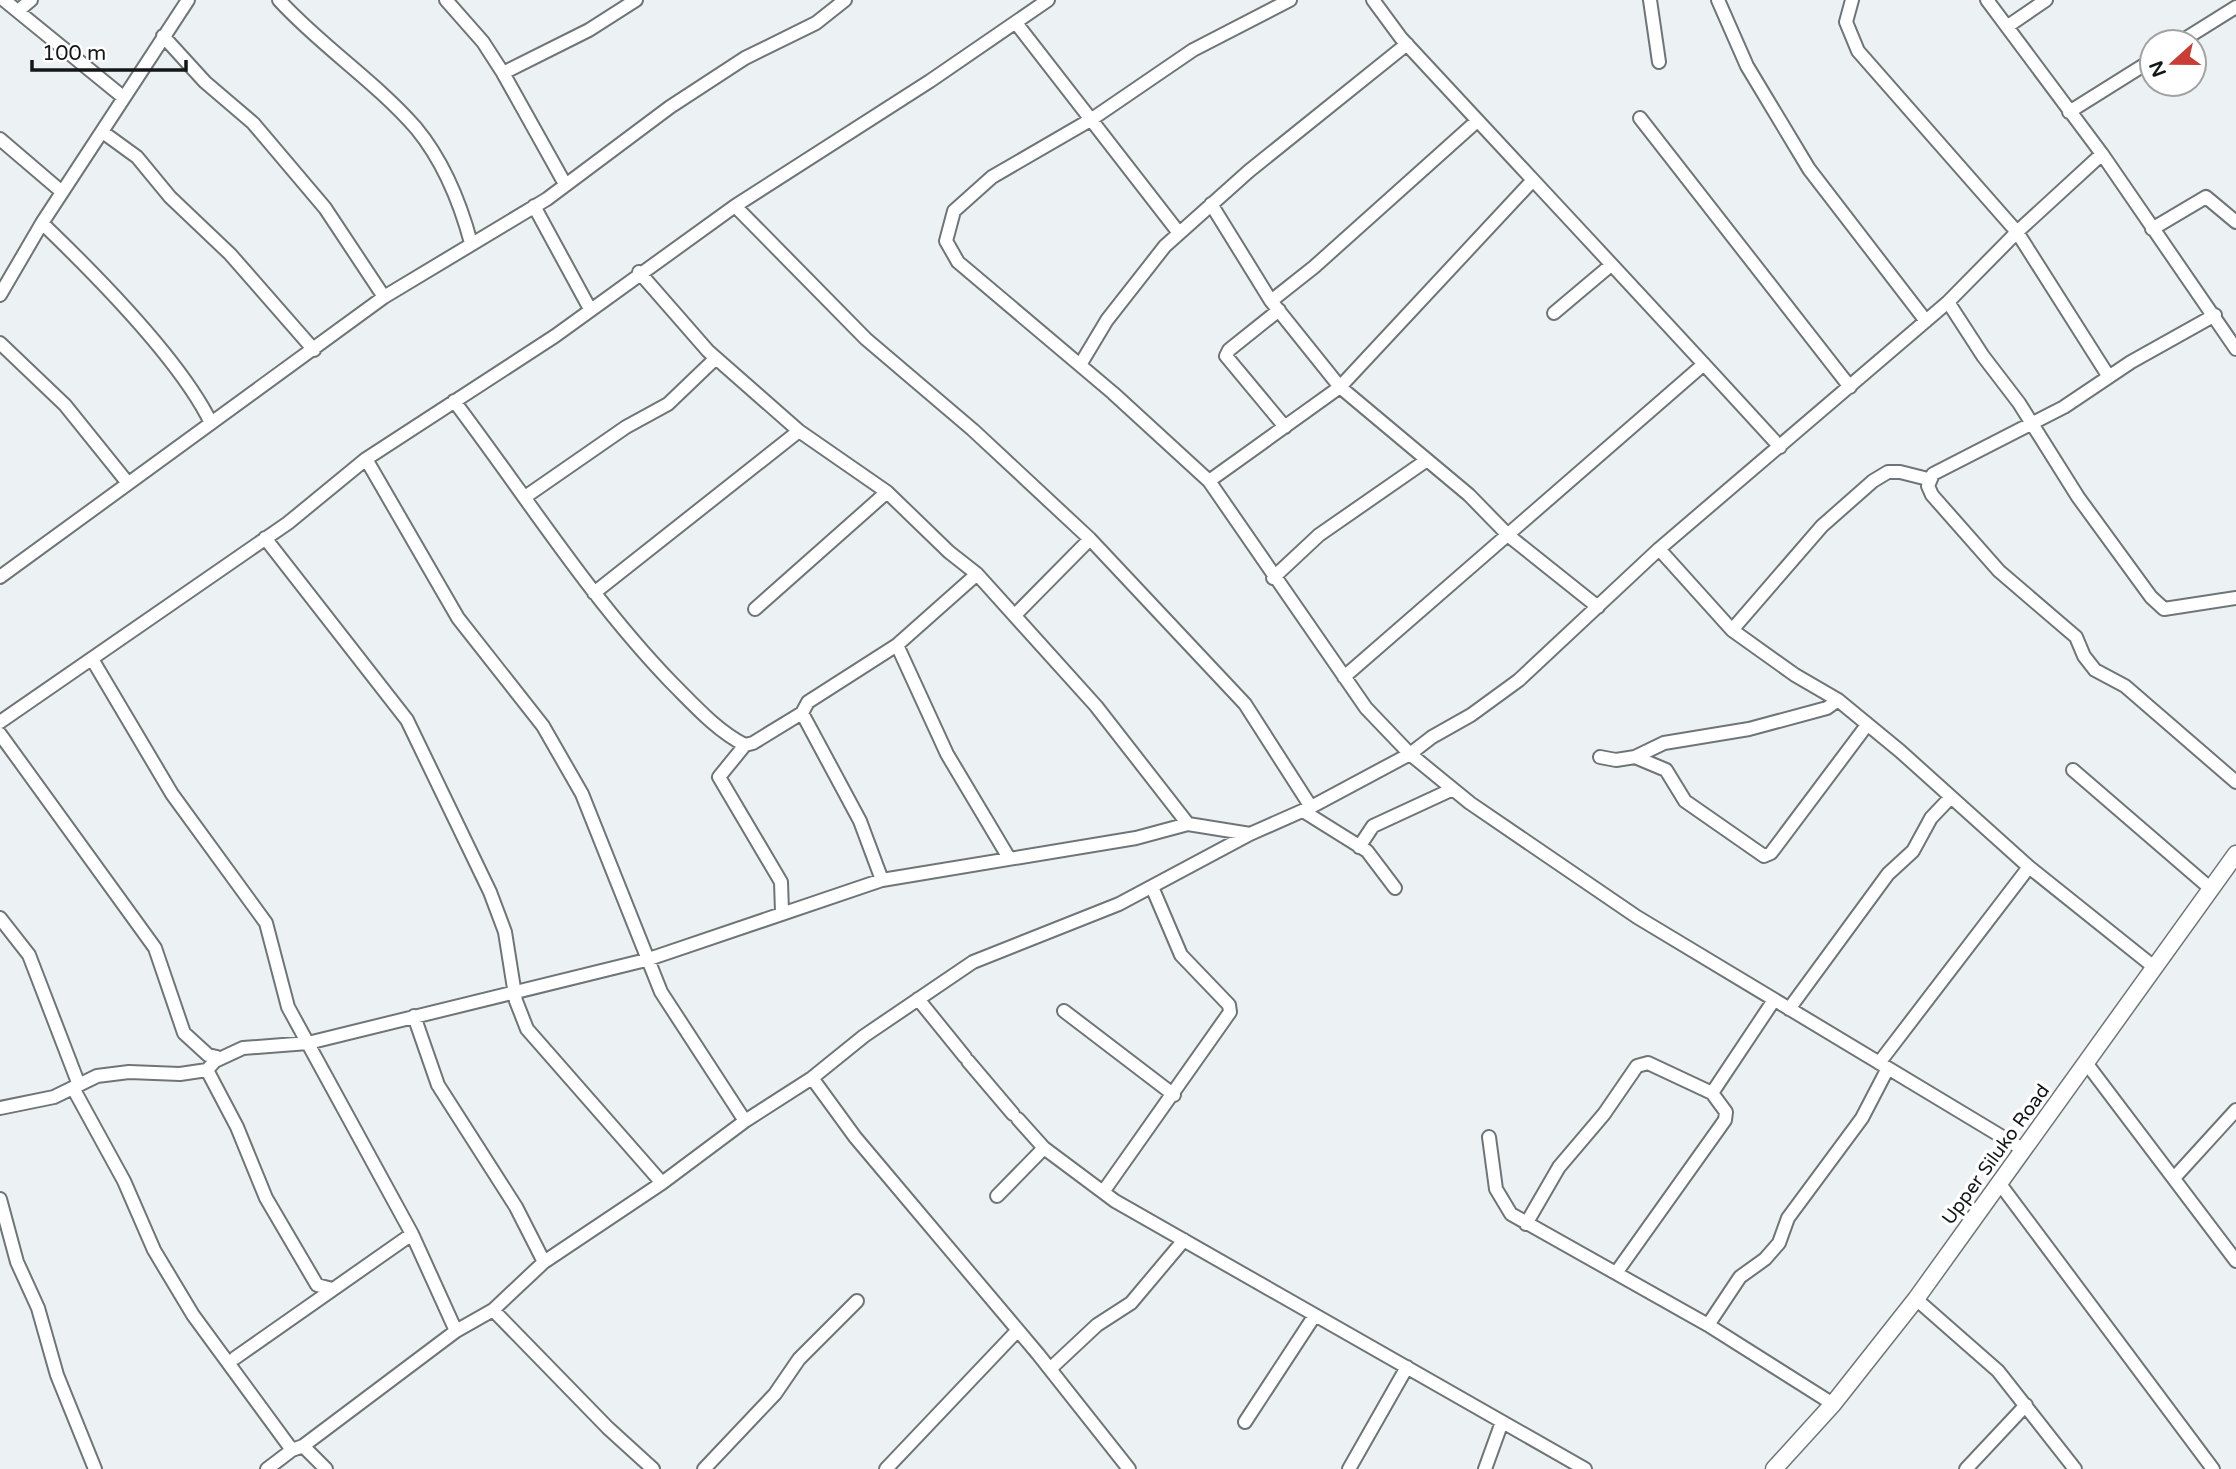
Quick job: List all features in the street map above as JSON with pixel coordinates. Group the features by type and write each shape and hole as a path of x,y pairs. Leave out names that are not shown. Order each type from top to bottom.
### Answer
{"main road":[{"name":"Upper Siluko Road","path":"1774,1469 1833,1404 1916,1299 2236,854"}],"street":[{"path":"4,0 123,97"},
{"path":"18,11 31,0"},
{"path":"0,295 4,277 104,133 123,97 188,0"},
{"path":"279,0 305,28 416,129 440,164 460,201 471,243"},
{"path":"446,0 461,14 503,73 565,184"},
{"path":"503,73 589,30 636,0"},
{"path":"0,577 127,482 314,351 384,297 534,206 670,107 745,58 816,23 845,0"},
{"path":"0,722 288,523 366,459 555,336 639,272 735,206 1048,0"},
{"path":"1290,0 1193,50 1092,119 992,177 954,211 946,241 958,262 1080,365 1209,481 1273,578 1366,708 1410,754 1453,789 1637,917 2024,1150"},
{"path":"1373,0 1407,44 1477,121 1611,265 1657,310 1780,447"},
{"path":"1650,0 1659,62"},
{"path":"1718,0 1747,66 1809,169 1926,321"},
{"path":"1852,0 1846,22 1858,51 2017,232 2109,377"},
{"path":"1987,0 2102,155 2236,349"},
{"path":"2008,26 2046,0"},
{"path":"2202,28 2236,7"},
{"path":"1016,23 1179,233"},
{"path":"163,36 205,82 253,123 325,208 384,297"},
{"path":"1080,365 1107,320 1179,233 1407,44"},
{"path":"2069,112 2138,69"},
{"path":"1640,118 1850,387"},
{"path":"1285,427 1226,356 1229,350 1314,267 1477,121"},
{"path":"104,133 137,157 170,197 230,254 314,351"},
{"path":"0,139 62,192"},
{"path":"267,1469 456,1331 493,1310 544,1262 662,1183 745,1121 812,1078 864,1035 973,962 1119,904 1250,834 1307,809 1410,754 1519,680 1659,549 1948,302 2017,232 2102,155"},
{"path":"1209,481 1340,387 1533,180"},
{"path":"2152,229 2206,197 2236,222"},
{"path":"1212,204 1275,305 1340,387 1469,495 1509,536 1598,607"},
{"path":"534,206 590,309"},
{"path":"735,206 866,339 973,430 1090,539 1245,704 1307,809 1367,851 1395,888"},
{"path":"42,223 149,338 201,403 211,423"},
{"path":"1554,313 1611,265"},
{"path":"639,272 716,358 799,431 887,492 949,552 977,574 1016,614 1096,706 1188,824"},
{"path":"1948,302 2032,424 2078,497 2151,597 2164,609 2236,598"},
{"path":"1732,630 1822,526 1873,481 1888,472 1900,471 1928,479 1978,449 2032,424 2215,315"},
{"path":"0,344 65,405 127,482"},
{"path":"525,497 625,427 668,404 716,358"},
{"path":"1345,677 1704,364"},
{"path":"454,401 635,645 695,706 745,745"},
{"path":"594,593 799,431"},
{"path":"366,459 458,618 542,726 582,794 661,992 691,1043 745,1121"},
{"path":"1273,578 1320,535 1427,460"},
{"path":"1928,479 1932,495 1999,571 2076,637 2084,656 2095,670 2126,687 2236,782"},
{"path":"755,609 887,492"},
{"path":"265,538 407,720 490,892 508,942 515,993 527,1029 662,1183"},
{"path":"1016,614 1090,539"},
{"path":"1659,549 1732,630 1795,675 1838,700 2029,867 2154,967"},
{"path":"782,912 781,882 719,777 745,745 753,743 802,713 807,702 897,645 977,574"},
{"path":"897,645 947,754 1009,858"},
{"path":"92,659 172,794 266,923 288,1007 412,1234 456,1331"},
{"path":"1600,757 1616,760 1635,757 1664,743 1749,729 1827,708 1838,700"},
{"path":"802,713 860,821 882,880"},
{"path":"1635,757 1666,770 1685,801 1764,856 1771,853 1867,725"},
{"path":"0,734 156,948 184,1032 208,1055 217,1057 211,1066"},
{"path":"2073,770 2211,889"},
{"path":"1359,847 1373,826 1453,789"},
{"path":"1789,1009 1888,874 1913,851 1931,818 1951,797"},
{"path":"0,1108 54,1097 97,1076 129,1072 180,1074 211,1066 243,1048 308,1043 646,960 882,880 1136,838 1188,824 1250,834"},
{"path":"1708,1325 1740,1276 1765,1259 1779,1243 1788,1218 1862,1118 1883,1065 2029,867"},
{"path":"1103,1192 1230,1012 1226,1001 1181,955 1152,887"},
{"path":"0,918 29,955 76,1086 124,1181 154,1250 187,1304 297,1448 326,1469"},
{"path":"918,999 1044,1149 1103,1192 1585,1469"},
{"path":"1712,1093 1774,1000"},
{"path":"1064,1011 1174,1095"},
{"path":"414,1016 438,1085 516,1207 544,1262"},
{"path":"1526,1224 1559,1167 1604,1114 1637,1066 1648,1063 1712,1093 1726,1112 1725,1120 1616,1273"},
{"path":"2087,1064 2236,1261"},
{"path":"211,1066 266,1198 317,1285 332,1289"},
{"path":"812,1078 855,1137 1018,1330 1129,1469"},
{"path":"2174,1178 2236,1110"},
{"path":"1489,1137 1499,1196 1511,1214 1708,1325 1833,1404"},
{"path":"997,1196 1044,1149"},
{"path":"2000,1184 2213,1469"},
{"path":"0,1199 18,1262 38,1308 57,1375 95,1469"},
{"path":"235,1358 412,1234"},
{"path":"1049,1369 1097,1325 1131,1303 1184,1240"},
{"path":"1916,1299 1985,1357 2026,1405 2074,1469"},
{"path":"704,1469 775,1394 799,1359 857,1301"},
{"path":"493,1310 608,1428 653,1469"},
{"path":"1245,1422 1315,1315"},
{"path":"886,1469 1018,1330"},
{"path":"1349,1469 1407,1367"},
{"path":"1965,1469 2026,1405"},
{"path":"1485,1469 1502,1422"}]}
